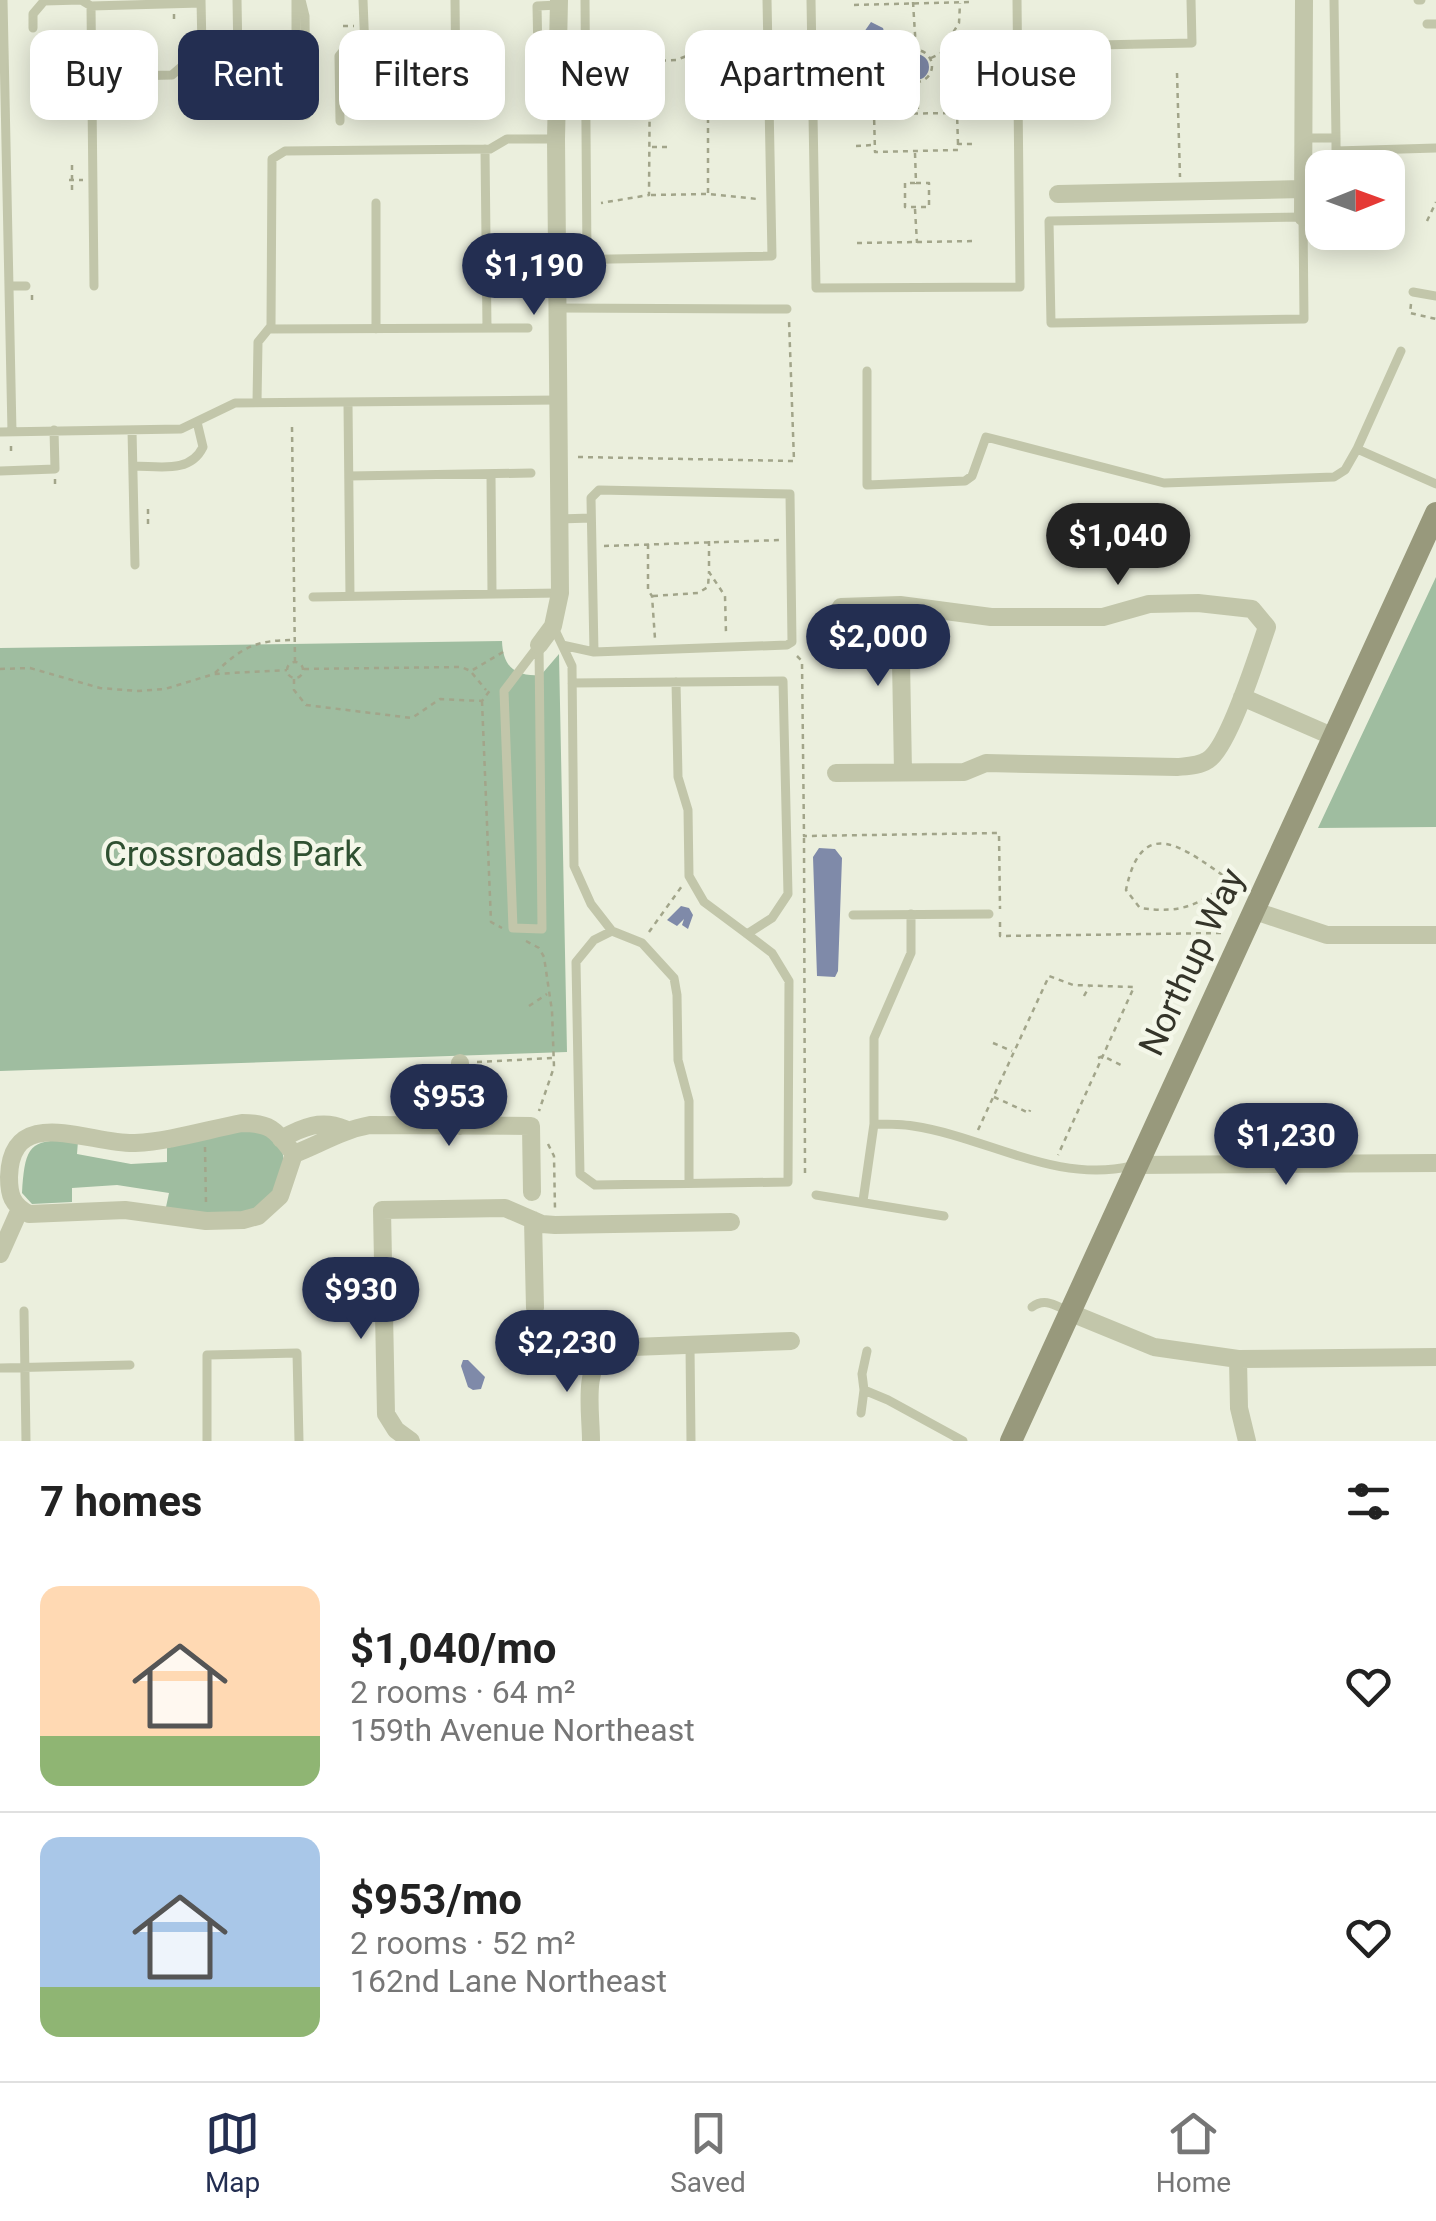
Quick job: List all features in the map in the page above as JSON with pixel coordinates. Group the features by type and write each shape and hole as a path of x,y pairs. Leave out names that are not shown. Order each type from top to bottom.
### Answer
{"street":[{"path":"1303,217 1304,0"},
{"path":"539,646 553,626 560,593 556,139 559,2"},
{"path":"1058,194 1303,189"},
{"name":"Northup Way","path":"1015,1440 1135,1166 1436,512"},
{"path":"836,772 964,772 986,763 1206,762 1214,755 1242,698 1267,627 1252,610 1198,603 1149,604 1103,617 991,616 900,605 841,606"},
{"path":"900,605 903,772"},
{"path":"1242,698 1334,737"},
{"path":"1255,911 1327,934 1436,936"},
{"path":"460,1063 460,1126"},
{"path":"260,1123 272,1128 294,1154 280,1196 258,1216 206,1221 125,1210 29,1214 9,1195 10,1162 17,1145 31,1135 72,1134 130,1144 260,1123"},
{"path":"282,1139 303,1127 330,1123 345,1129"},
{"path":"294,1154 345,1129 370,1124 531,1126 532,1192"},
{"path":"1135,1166 1436,1164"},
{"path":"411,1441 396,1430 386,1414 382,1210 505,1208 555,1225 731,1222"},
{"path":"0,1254 20,1209"},
{"path":"532,1220 535,1308"},
{"path":"1071,1312 1154,1346 1238,1359 1436,1357"},
{"path":"591,1441 590,1374 596,1357 607,1348 791,1341"},
{"path":"1238,1359 1239,1408 1248,1441"}],"lane":[{"path":"3,0 2,139 12,432"},
{"path":"33,28 33,14 44,1 82,0 90,6 201,1 202,49 172,74 158,75"},
{"path":"237,0 238,30"},
{"path":"299,0 305,30"},
{"path":"298,30 299,0"},
{"path":"363,0 364,30"},
{"path":"455,0 456,30"},
{"path":"585,0 586,30"},
{"path":"768,0 768,30"},
{"path":"811,0 816,288 1020,287 1016,0"},
{"path":"1111,45 1192,43 1191,0"},
{"path":"1334,0 1336,151 1436,148"},
{"path":"90,6 90,30"},
{"path":"92,120 94,286"},
{"path":"586,120 587,260"},
{"path":"557,260 772,256 770,120"},
{"path":"1304,138 1336,138"},
{"path":"257,402 258,342 269,329 272,159 285,152 485,149 507,139 556,139"},
{"path":"485,149 486,328"},
{"path":"376,203 376,328"},
{"path":"1303,217 1304,319 1051,324 1049,222 1303,217"},
{"path":"8,286 29,290"},
{"path":"1413,292 1436,296"},
{"path":"558,308 786,309"},
{"path":"269,329 528,328"},
{"path":"866,371 866,485 965,481 972,476 986,438 1164,483 1334,477 1344,470 1357,449 1401,351"},
{"path":"0,432 181,429 235,404 257,402 558,400"},
{"path":"348,404 350,596"},
{"path":"132,466 186,466 197,459 203,446 197,422"},
{"path":"0,471 55,469 54,430"},
{"path":"132,430 134,565"},
{"path":"1357,449 1436,484"},
{"path":"491,474 492,593"},
{"path":"348,476 530,474"},
{"path":"562,645 594,652 778,648 792,642 790,494 600,490 592,498 591,518 594,652"},
{"path":"560,518 591,518"},
{"path":"313,597 560,593"},
{"path":"553,626 572,666 574,866 591,904 612,931 642,943 674,978 678,1060 689,1101 689,1183"},
{"path":"539,646 542,929 513,928 504,691 539,646"},
{"path":"572,683 783,681 788,894 772,918 746,934"},
{"path":"612,931 594,940 576,962 580,1174 595,1185 788,1182 789,981 772,953 704,902 689,876 688,810 678,777 676,682"},
{"path":"862,1201 874,1124 874,1038 910,953 911,914"},
{"path":"854,915 989,914"},
{"path":"874,1124 914,1126 1053,1167 1116,1170 1135,1166"},
{"path":"816,1195 944,1216"},
{"path":"1032,1307 1048,1302 1071,1312"},
{"path":"24,1311 26,1441"},
{"path":"690,1343 691,1441"},
{"path":"861,1414 867,1350"},
{"path":"207,1441 207,1355 298,1354 298,1441"},
{"path":"0,1368 130,1365"},
{"path":"864,1390 964,1441"}],"path":[{"path":"854,5 973,2"},
{"path":"914,3 915,30"},
{"path":"930,58 951,48 960,3"},
{"path":"174,12 174,23"},
{"path":"343,26 356,26"},
{"path":"920,53 930,58"},
{"path":"920,80 930,74 930,58"},
{"path":"1177,73 1180,194"},
{"path":"874,120 875,152 958,150 957,112 920,114"},
{"path":"649,194 650,120"},
{"path":"708,120 708,194"},
{"path":"958,144 975,144"},
{"path":"856,146 875,145"},
{"path":"650,147 669,147"},
{"path":"915,151 916,183"},
{"path":"72,165 72,194"},
{"path":"71,180 86,180"},
{"path":"904,183 916,183 929,183 929,207 905,207 904,183"},
{"path":"587,205 649,194 746,196 772,202"},
{"path":"1427,221 1436,202"},
{"path":"915,207 917,242"},
{"path":"857,242 976,241"},
{"path":"29,290 32,305"},
{"path":"1413,292 1410,313 1436,319"},
{"path":"570,456 794,460 791,332 786,309"},
{"path":"0,669 30,668 100,688 137,691 165,689 214,674 287,670 295,662 292,427"},
{"path":"11,445 12,455"},
{"path":"55,478 55,488"},
{"path":"148,509 148,528"},
{"path":"592,546 790,539"},
{"path":"652,596 698,593 708,587 709,541"},
{"path":"648,544 648,590 652,596 655,650"},
{"path":"709,572 725,596 726,649"},
{"path":"214,674 238,651 265,640 295,640"},
{"path":"471,671 502,652"},
{"path":"796,654 802,661 805,1176"},
{"path":"295,662 304,670 461,666 471,671 488,692"},
{"path":"287,670 294,678 294,690 306,705 412,718 440,699 482,700 499,680"},
{"path":"294,678 304,670"},
{"path":"804,836 999,833 1000,936 1224,934"},
{"path":"1231,881 1200,904 1168,912 1140,908 1126,890 1131,864 1144,848 1158,842 1189,852 1231,881 1247,886"},
{"path":"642,943 689,876"},
{"path":"976,1133 1048,976 1073,985 1134,987 1058,1156"},
{"path":"1084,996 1089,985"},
{"path":"529,1006 547,994"},
{"path":"993,1043 1013,1052"},
{"path":"1100,1057 1124,1066"},
{"path":"460,1063 554,1058"},
{"path":"993,1096 1029,1113 1030,1110"},
{"path":"531,1126 543,1135 554,1156 555,1225"},
{"path":"205,1131 206,1221"}],"green space":[{"path":"1436,577 1436,827 1318,828"},
{"name":"Crossroads Park","path":"502,641 508,664 524,674 541,675 559,654 567,1052 0,1071 0,648"},
{"path":"234,1130 266,1133 276,1140 284,1159 275,1191 251,1211 214,1214 166,1207 169,1193 117,1185 72,1188 72,1202 32,1204 22,1193 28,1155 40,1143 78,1141 77,1154 131,1164 167,1162 167,1148"}],"water":[{"path":"871,22 884,30 865,30"},
{"path":"920,55 928,62 928,72 920,79"},
{"path":"819,848 835,849 842,858 835,977 817,976 813,857"},
{"path":"681,906 689,908 693,915 688,929 682,925 684,919 677,926 667,920"},
{"path":"463,1360 468,1360 485,1377 481,1389 468,1387 461,1366"}]}
